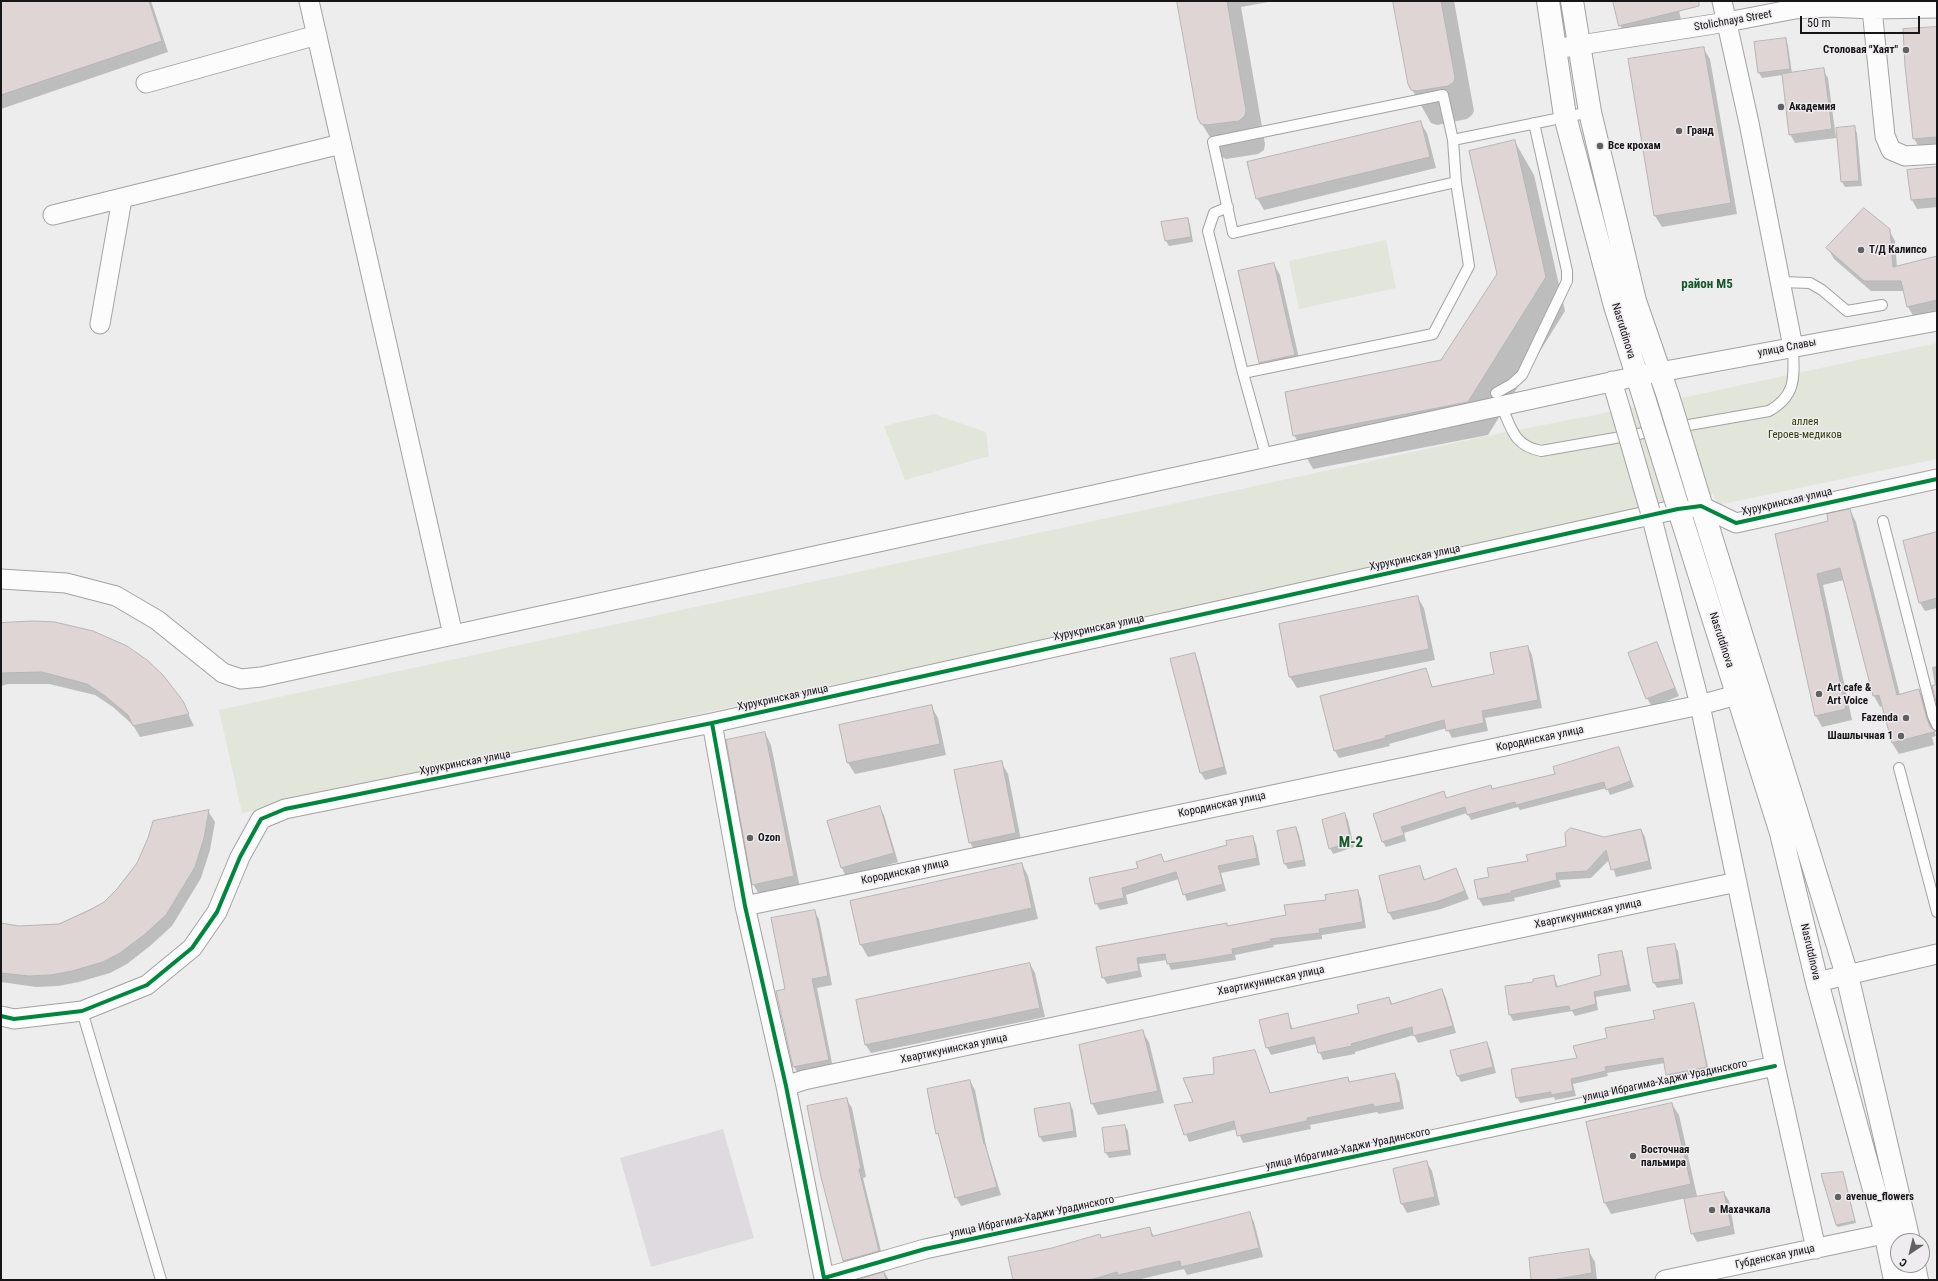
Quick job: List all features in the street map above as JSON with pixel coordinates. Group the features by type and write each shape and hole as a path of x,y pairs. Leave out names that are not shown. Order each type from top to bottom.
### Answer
{"main road":[{"name":"Nasrutdinova","path":"1548,1 1565,116 1615,306 1678,506 1748,692 1847,975 1907,1233"},
{"name":"Nasrutdinova","path":"1572,1 1578,46 1590,112 1635,301 1668,396 1700,502 1748,692 1817,982 1883,1222 1884,1234 1895,1280"}],"street":[{"path":"309,1 453,635"},
{"path":"1722,1 1793,347"},
{"name":"Stolichnaya Street","path":"1555,49 1795,10 1829,7 1872,10 1937,8"},
{"path":"1872,10 1886,136 1891,150 1905,156 1937,154"},
{"path":"146,83 317,35"},
{"path":"53,215 341,144"},
{"path":"100,324 122,199"},
{"name":"улица Славы","path":"1,578 66,583 116,596 157,620 223,673 241,679 261,677 1266,456 1498,399 1612,381 1937,320"},
{"path":"1612,381 1651,513 1700,705 1775,1066 1816,1249"},
{"name":"Хурукринская улица","path":"82,1011 147,985 192,948 217,912 240,858 262,819 285,809 712,723 1678,506 1700,502 1736,523 1937,479"},
{"name":"Кородинская улица","path":"745,906 1700,705 1748,692"},
{"path":"712,723 745,906 786,1086"},
{"name":"Хвартикунинская улица","path":"786,1086 804,1080 1737,882"},
{"path":"1817,982 1937,954"},
{"path":"1,1016 14,1019 82,1011"},
{"name":"улица Ибрагима-Хаджи Урадинского","path":"786,1086 824,1278 925,1249 1775,1066"},
{"name":"Губденская улица","path":"1665,1280 1884,1234"}],"lane":[{"path":"1243,373 1433,334 1469,266 1456,182 1453,140 1443,95 1213,142 1234,233 1456,182"},
{"path":"1453,140 1534,122 1590,112"},
{"path":"1534,122 1567,271 1567,281 1522,375 1498,399 1519,442 1528,448 1541,451 1769,411 1780,404 1789,394 1794,373 1793,347"},
{"path":"1228,208 1214,213 1208,231 1243,373 1266,456"},
{"path":"1780,282 1810,283 1822,290 1847,311 1882,304"},
{"path":"1884,521 1933,716 1937,725"},
{"path":"1899,768 1937,912"},
{"path":"82,1011 161,1280"}],"shaded area":[{"path":"723,1129 754,1238 651,1267 620,1158"}],"green space":[{"path":"1386,240 1396,288 1299,309 1289,261"},
{"name":"аллея Героев-медиков","path":"1937,343 1937,459 1718,505 1713,494 242,813 219,710 1482,437 1686,397"},
{"path":"934,414 986,432 989,456 905,480 884,426"}],"building":[{"path":"1,1 149,1 162,41 1,95"},
{"path":"1177,1 1227,1 1246,110 1245,116 1239,121 1207,125 1201,124 1198,119"},
{"path":"1393,1 1441,1 1455,77 1454,82 1448,86 1417,91 1411,90 1408,84"},
{"path":"1613,1 1699,1 1699,6 1619,26"},
{"path":"1937,27 1937,137 1913,139 1905,66 1903,29"},
{"path":"1786,38 1790,69 1758,73 1754,42"},
{"path":"1704,47 1731,203 1654,216 1628,59"},
{"path":"1824,68 1832,129 1789,135 1782,74"},
{"path":"1421,121 1430,157 1256,199 1247,162"},
{"path":"1855,126 1859,181 1841,182 1836,128"},
{"path":"1515,140 1546,277 1468,402 1293,436 1285,392 1441,360 1497,274 1469,151"},
{"path":"1937,167 1937,198 1911,200 1907,170"},
{"path":"1864,208 1890,229 1893,267 1937,256 1937,300 1907,307 1901,281 1864,281 1826,248"},
{"path":"1188,218 1191,237 1165,241 1161,222"},
{"path":"1274,263 1295,355 1259,363 1238,271"},
{"path":"1850,509 1897,695 1919,689 1927,719 1931,728 1937,731 1892,743 1879,695 1873,696 1840,568 1817,574 1846,709 1815,716 1775,534 1828,521 1827,514"},
{"path":"1937,532 1937,598 1919,603 1903,541"},
{"path":"1418,596 1429,649 1289,677 1279,624"},
{"path":"33,621 55,622 93,631 127,646 147,660 163,675 183,701 189,714 133,726 128,715 105,696 87,684 42,672 1,673 1,623"},
{"path":"1657,642 1675,688 1646,699 1628,653"},
{"path":"1528,646 1538,700 1482,711 1484,723 1446,731 1444,720 1385,736 1386,738 1334,751 1320,696 1426,668 1432,687 1494,674 1490,653"},
{"path":"1195,653 1224,767 1200,773 1170,659"},
{"path":"1937,685 1937,705 1932,686"},
{"path":"932,705 940,744 847,763 839,725"},
{"path":"765,732 794,876 752,885 726,740"},
{"path":"1619,747 1631,781 1606,790 1604,782 1516,805 1515,802 1467,815 1465,807 1401,827 1404,835 1382,842 1373,814 1444,791 1446,798 1491,785 1492,789 1555,774 1553,767"},
{"path":"1002,761 1016,833 969,843 954,770"},
{"path":"880,806 894,853 841,868 827,821"},
{"path":"209,810 204,838 195,867 166,915 144,935 120,953 103,962 72,971 51,975 29,976 1,973 1,923 19,926 59,924 92,909 104,902 117,889 137,863 148,838 153,821"},
{"path":"1345,813 1351,842 1329,849 1322,820"},
{"path":"1296,827 1304,860 1284,864 1277,831"},
{"path":"1571,828 1604,837 1641,829 1649,861 1611,870 1606,850 1587,871 1556,873 1557,880 1511,891 1511,893 1478,899 1474,880 1489,877 1487,868 1528,861 1526,855 1566,846 1565,833"},
{"path":"1253,836 1257,858 1218,866 1223,884 1183,895 1176,872 1122,888 1124,898 1095,904 1089,878 1138,868 1136,862 1161,854 1164,862 1227,845 1226,841"},
{"path":"1022,863 1032,908 860,945 850,901"},
{"path":"1420,866 1424,880 1456,868 1465,891 1436,902 1388,913 1379,876"},
{"path":"1358,890 1363,922 1319,929 1320,933 1270,939 1271,941 1232,949 1233,954 1199,960 1167,964 1165,954 1137,958 1139,971 1102,978 1096,947 1227,923 1227,926 1286,915 1284,905 1326,900 1325,895"},
{"path":"815,910 828,976 812,979 829,1060 793,1067 776,991 785,989 771,918"},
{"path":"1675,944 1680,979 1653,983 1647,948"},
{"path":"1622,951 1628,985 1594,992 1596,1004 1570,1011 1569,1006 1509,1015 1505,986 1533,982 1533,979 1554,975 1556,987 1601,975 1598,955"},
{"path":"1030,963 1040,1008 865,1045 856,1000"},
{"path":"1442,989 1453,1026 1413,1036 1412,1027 1351,1044 1352,1046 1318,1053 1314,1037 1266,1048 1259,1020 1288,1013 1291,1029 1359,1013 1357,1005 1389,997 1391,1004"},
{"path":"1694,1003 1707,1067 1666,1075 1663,1058 1605,1067 1606,1071 1571,1079 1573,1091 1551,1095 1551,1092 1516,1098 1511,1069 1577,1058 1573,1046 1607,1038 1605,1028 1655,1019 1653,1011"},
{"path":"1143,1030 1158,1091 1091,1104 1079,1045"},
{"path":"1487,1042 1493,1067 1457,1076 1450,1051"},
{"path":"1255,1050 1270,1093 1348,1077 1349,1082 1395,1073 1401,1102 1374,1107 1373,1104 1307,1118 1307,1121 1237,1136 1234,1121 1184,1135 1174,1105 1193,1102 1183,1078 1214,1074 1213,1058"},
{"path":"970,1080 984,1144 997,1187 955,1198 938,1133 936,1134 927,1089"},
{"path":"847,1098 861,1169 859,1169 879,1251 843,1261 821,1177 807,1106"},
{"path":"1070,1103 1074,1131 1039,1137 1034,1109"},
{"path":"1672,1103 1691,1184 1604,1203 1586,1122"},
{"path":"1125,1125 1129,1150 1105,1153 1102,1128"},
{"path":"1427,1161 1435,1197 1401,1204 1393,1169"},
{"name":"avenue_flowers","path":"1843,1172 1855,1221 1836,1225 1821,1174"},
{"path":"1724,1192 1731,1226 1691,1234 1684,1199"},
{"path":"1250,1212 1259,1248 1181,1267 1180,1261 1118,1275 1117,1272 1090,1280 1013,1280 1008,1257 1052,1248 1100,1234 1101,1238 1150,1227 1152,1236"},
{"path":"1589,1249 1592,1273 1552,1280 1531,1280 1529,1258"},
{"path":"884,1272 886,1280 857,1280"}],"cycle path":[{"path":"1,1016 14,1019 82,1011 147,985 192,948 217,912 240,857 261,819 285,809 712,723 1678,509 1701,506 1736,523 1937,479"},
{"path":"712,723 745,906 786,1086 824,1278 925,1249 1775,1066"}],"place":[{"name":"Столовая \"Хаят\"","path":"1906,50"},
{"name":"Академия","path":"1781,107"},
{"name":"Гранд","path":"1679,131"},
{"name":"Все крохам","path":"1600,146"},
{"name":"Т/Д Калипсо","path":"1861,250"},
{"name":"Art cafe & Art Voice","path":"1819,694"},
{"name":"Fazenda","path":"1906,718"},
{"name":"Шашлычная 1","path":"1901,736"},
{"name":"Ozon","path":"750,838"},
{"name":"Восточная пальмира","path":"1633,1156"},
{"name":"avenue_flowers","path":"1838,1197"},
{"name":"Махачкала","path":"1712,1210"}],"district":[{"name":"район М5","path":"1707,285"},
{"name":"М-2","path":"1351,843"}]}
